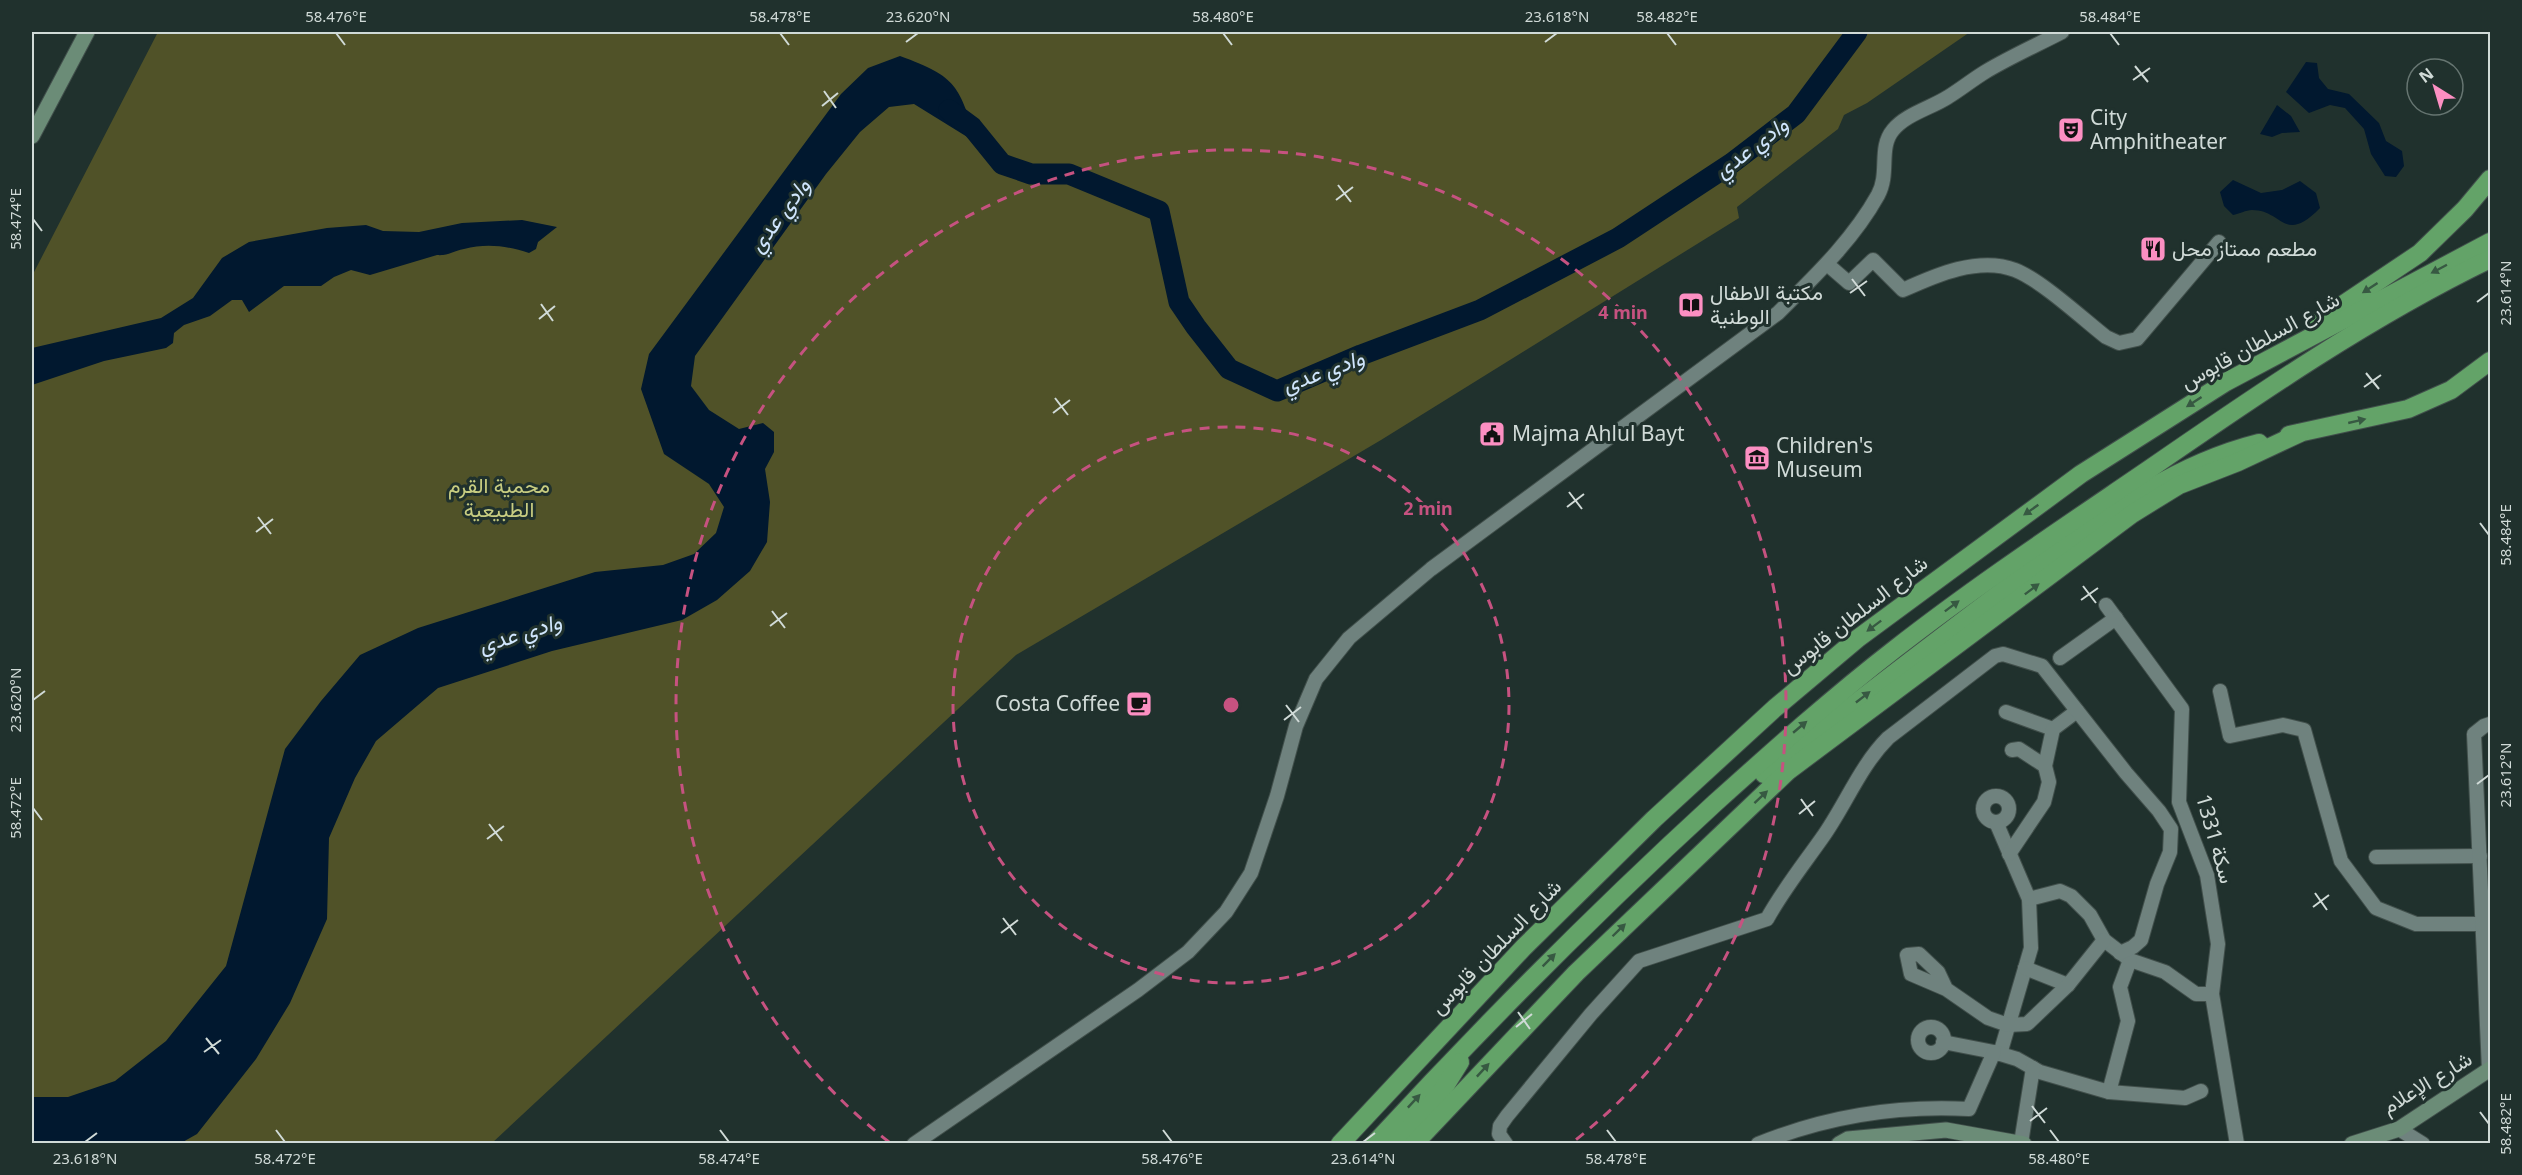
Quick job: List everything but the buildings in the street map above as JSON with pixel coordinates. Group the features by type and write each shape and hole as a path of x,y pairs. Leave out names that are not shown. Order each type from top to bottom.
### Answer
{"highway":[{"path":"2226,382 2392,274 2420,253 2466,209 2490,178"},
{"name":"شارع السلطان قابوس","path":"1340,1143 1524,947 1654,819 1775,708 1857,639 2081,474 2226,382 2490,242"},
{"name":"شارع السلطان قابوس","path":"1374,1143 1479,1030 1652,862 1795,731 1895,649 1988,580 2310,360 2462,272 2490,259"},
{"path":"1652,862 1971,615 2136,495 2182,470 2234,449 2408,409 2451,390 2490,362"},
{"path":"1414,1143 1584,965 1788,771 2132,514 2179,485 2238,462 2300,433"},
{"path":"1396,1143 1442,1091 1479,1030"}],"main road":[{"path":"32,136 87,32"},
{"name":"شارع الإعلام","path":"2352,1143 2399,1129 2490,1070"},
{"path":"1839,1143 1848,1139 1946,1130 2022,1143"}],"street":[{"path":"914,1143 1138,990 1188,952 1226,912 1251,873 1277,796 1296,726 1316,679 1349,638 1431,569 1778,313 1827,264 1853,233 1878,195 1885,179 1885,146 1891,132 1900,123 1947,98 1984,73 2062,32"},
{"path":"1827,264 1849,283 1873,260 1903,290 1937,274 1969,267 1992,266 2015,270 2106,337 2119,343 2137,339 2219,242"},
{"name":"سكة 1331","path":"2106,605 2182,709 2179,802 2207,875 2218,944 2212,994 2237,1143"},
{"path":"2060,658 2116,618"},
{"path":"1506,1143 1499,1134 1500,1126 1507,1116 1638,961 1767,919 1876,750 1979,666 2003,654 2042,666 2126,773 2160,811 2171,829 2170,852 2157,884 2141,940 2125,956 2120,987 2128,1020 2109,1092"},
{"path":"2220,691 2230,736 2283,725 2304,730 2341,861 2376,908 2416,924 2487,925"},
{"path":"2009,854 2044,802 2049,782 2045,766 2053,729 2077,711"},
{"path":"2006,712 2053,729"},
{"path":"2490,724 2474,734 2480,856 2487,925 2490,1070"},
{"path":"2012,750 2019,749 2045,766"},
{"path":"1758,1143 1874,1111 1911,1108 1969,1109 1997,1053 2008,1025 2031,948 2029,899 1996,822"},
{"path":"2376,857 2480,856"},
{"path":"2029,899 2060,891 2071,896 2090,915 2104,940 2125,956 2165,972 2196,994 2212,994"},
{"path":"1946,989 1988,1018 2008,1025 2027,1023 2067,985 2104,940"},
{"path":"2025,968 2067,985"},
{"path":"1943,1042 2017,1059 2033,1068 2109,1092 2185,1098 2201,1091"},
{"path":"2022,1143 2033,1068"},
{"path":"2399,1129 2423,1143"}],"green space":[{"name":"محمية القرم الطبيعية","path":"158,32 1970,32 1867,103 1844,115 1838,129 1737,207 1739,218 1381,440 1016,655 492,1143 32,1143 32,276"}],"water":[{"path":"900,56 934,70 954,86 966,108 977,143 914,104 889,107 860,132 826,174 695,356 691,386 709,410 739,429 763,423 774,432 774,452 765,469 770,502 767,542 750,571 717,600 682,620 552,651 438,688 376,741 355,778 329,838 327,919 290,1003 256,1059 197,1134 181,1143 32,1143 32,1097 68,1097 115,1081 166,1041 226,966 285,749 360,655 418,628 595,572 663,565 694,554 716,533 724,507 709,484 664,454 641,389 649,354 841,94 868,68"},
{"path":"2306,62 2317,63 2319,78 2328,89 2349,94 2379,123 2386,141 2402,151 2404,166 2396,177 2385,176 2371,154 2364,129 2345,108 2330,105 2309,113 2286,92"},
{"path":"2277,105 2291,116 2300,132 2282,133 2272,137 2260,134"},
{"path":"2233,180 2261,193 2282,190 2300,181 2316,193 2320,208 2308,219 2291,225 2262,211 2250,210 2233,215 2224,206 2220,192"},
{"path":"522,220 557,227 538,242 536,249 529,253 497,246 472,247 370,275 351,270 334,277 321,286 284,286 249,312 242,300 232,300 210,316 184,325 174,333 173,343 166,348 104,361 32,385 32,348 161,318 193,298 222,258 249,242 327,228 366,225 383,231 419,232 462,223"}],"waterway":[{"name":"وادي عدي","path":"949,110 972,127 1002,164 1031,174 1069,174 1159,211 1179,302 1229,369 1277,391 1361,355 1480,310 1618,238 1732,163 1796,114 1857,32"}],"place":[{"name":"City Amphitheater","path":"2071,130"},
{"name":"مطعم ممتاز محل","path":"2153,249"},
{"name":"مكتبة الاطفال الوطنية","path":"1691,305"},
{"name":"Majma Ahlul Bayt","path":"1492,434"},
{"name":"Children's Museum","path":"1757,458"},
{"name":"Costa Coffee","path":"1139,704"}]}
